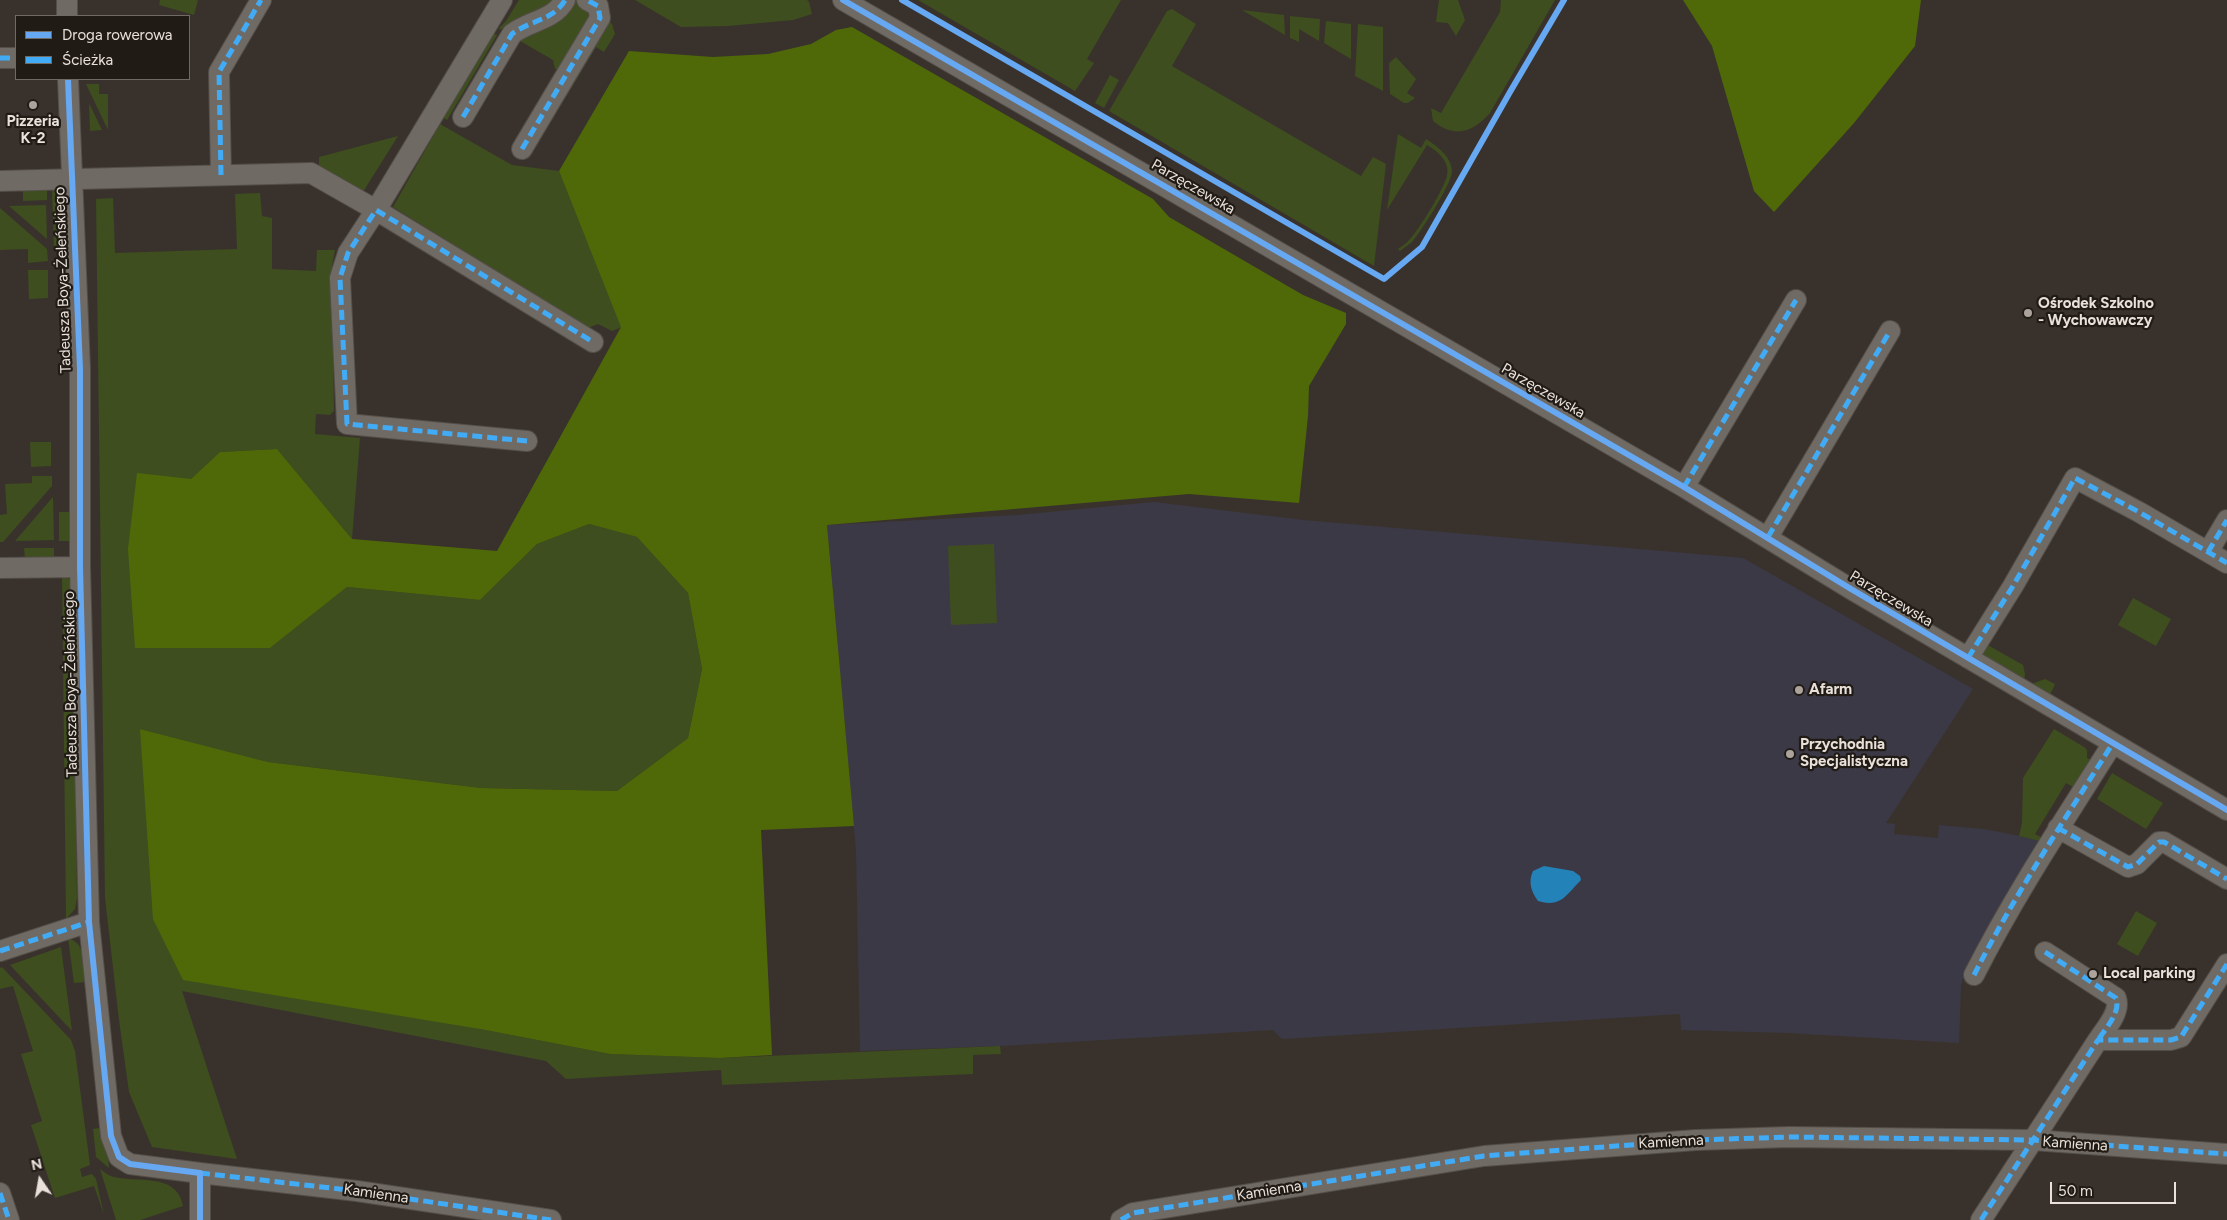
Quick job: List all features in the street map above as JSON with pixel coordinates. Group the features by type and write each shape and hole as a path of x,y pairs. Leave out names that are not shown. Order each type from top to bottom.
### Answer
{"street":[{"path":"67,0 67,15"},
{"path":"221,176 219,72 261,0"},
{"path":"502,0 376,210 348,253 340,278 347,424 527,440"},
{"path":"463,117 512,34 523,25 545,19 554,14 565,0"},
{"path":"522,149 600,18 598,6 587,0"},
{"name":"Parzęczewska","path":"843,0 1684,487 1851,589 2227,810"},
{"path":"0,58 15,58"},
{"name":"Tadeusza Boya-Żeleńskiego","path":"68,80 80,369 80,567 89,922 111,1136 119,1157 130,1164 200,1173"},
{"path":"0,181 311,173 376,210 593,342"},
{"path":"1684,487 1796,300"},
{"path":"1768,537 1890,332"},
{"path":"1968,658 2013,586 2075,478 2139,512 2227,563"},
{"path":"2208,552 2227,520"},
{"path":"0,568 80,567"},
{"path":"1974,974 1990,942 2058,828 2114,743"},
{"path":"2058,828 2128,867 2137,864 2160,842 2164,842 2227,879"},
{"path":"0,950 89,922"},
{"path":"1982,1220 2116,1012 2118,1003 2116,998 2044,952"},
{"path":"2098,1040 2172,1040 2181,1037 2227,964"},
{"name":"Kamienna","path":"1121,1220 1132,1213 1484,1156 1696,1140 1789,1137 2033,1140 2227,1154"},
{"path":"200,1173 200,1220"},
{"name":"Kamienna","path":"200,1173 357,1191 551,1220"},
{"path":"0,1195 8,1220"}],"shaded area":[{"path":"1154,502 1303,520 1743,558 1973,689 1886,823 1895,824 1894,834 1938,838 1939,825 1984,829 2039,840 1965,970 1961,986 1959,1043 1789,1033 1681,1030 1680,1014 1282,1039 1273,1030 1000,1046 860,1051 856,850 827,525 1018,515"}],"green space":[{"path":"160,0 198,0 194,15 159,5"},
{"path":"519,0 552,0 548,8 516,19 500,30 499,28 506,21"},
{"path":"635,0 807,0 812,14 793,20 728,26 681,27"},
{"path":"918,0 1121,0 1087,59 1094,63 1075,91"},
{"path":"1439,0 1458,0 1465,20 1456,36 1448,23 1436,22"},
{"path":"1501,0 1555,0 1490,113 1484,120 1463,131 1449,130 1441,127 1433,121 1431,108 1441,113 1500,12"},
{"path":"1683,0 1921,0 1915,46 1854,123 1774,212 1754,191 1712,46"},
{"path":"576,1 587,8 589,19 559,69 555,69 553,60 515,38 569,4"},
{"path":"1172,9 1196,24 1172,66 1361,176 1373,157 1386,164 1374,266 1109,111 1167,11"},
{"path":"1242,10 1284,15 1285,35"},
{"path":"1290,16 1320,19 1319,41 1299,29 1299,42 1290,38"},
{"path":"605,18 612,24 615,34 604,52 596,47 545,131 539,126"},
{"path":"1326,21 1351,24 1351,59 1324,43"},
{"path":"1358,24 1383,27 1383,91 1355,76"},
{"path":"852,27 1153,199 1169,217 1303,295 1346,313 1346,324 1309,386 1308,416 1299,503 1189,494 827,525 854,826 761,830 772,1055 720,1058 610,1054 480,1029 183,980 153,919 140,729 268,762 481,788 617,791 688,738 702,669 688,593 637,537 589,524 537,544 480,600 347,587 270,648 135,648 128,549 137,473 191,479 220,452 277,449 352,539 497,551 621,327 559,171 629,51 713,57 768,54 811,44 836,30"},
{"path":"492,33 497,35 447,120 442,117"},
{"path":"1396,57 1416,79 1407,93 1415,98 1408,103 1404,103 1390,94 1389,63"},
{"path":"1110,75 1119,80 1104,108 1095,103"},
{"path":"86,84 99,84 99,94 108,94 108,130"},
{"path":"89,103 102,130 90,131"},
{"path":"440,124 512,165 559,171 622,327 612,331 598,324 588,328 393,207"},
{"path":"1398,134 1421,148 1426,139 1431,142 1446,156 1452,171 1442,196 1428,218 1412,242 1400,251 1398,249 1414,234 1442,189 1447,175 1447,166 1442,157 1427,145 1387,210"},
{"path":"398,136 363,192 319,167 319,157"},
{"path":"23,189 47,189 47,200 23,201"},
{"path":"52,189 60,191 65,198 66,249 54,249"},
{"path":"260,193 262,216 272,218 272,269 316,271 317,250 335,250 332,266 334,411 330,415 316,414 315,434 360,438 352,539 277,449 220,452 191,479 270,648 347,587 480,600 537,544 589,524 637,537 688,593 702,669 688,738 617,791 481,788 268,762 140,729 480,1029 610,1054 720,1058 1000,1046 1001,1054 973,1055 973,1074 722,1085 721,1070 566,1079 546,1061 182,991 237,1159 152,1147 129,1092 105,898 96,199 113,198 115,253 237,249 235,194"},
{"path":"46,205 47,239 9,206"},
{"path":"0,208 47,249 48,261 28,263 28,249 0,250"},
{"path":"28,270 48,270 48,298 29,299"},
{"path":"30,442 51,442 51,466 31,467"},
{"path":"32,476 52,476 52,486 3,542 0,542 0,515 7,514 5,484 32,483"},
{"path":"53,497 54,540 15,541"},
{"path":"59,512 72,512 72,541 59,541"},
{"path":"994,544 997,623 951,625 948,546"},
{"path":"24,548 54,548 54,558 25,559"},
{"path":"62,575 69,579 72,585 77,898 75,909 66,919"},
{"path":"2133,598 2171,619 2156,646 2118,625"},
{"path":"1984,643 2023,665 2024,681 1981,655"},
{"path":"2045,679 2055,684 2050,695 2033,685"},
{"path":"2054,729 2084,747 2087,750 2087,758 2093,761 2075,788 2066,783 2035,834 2044,839 2044,842 2019,836 2022,823 2023,778"},
{"path":"2112,773 2163,803 2146,829 2097,799"},
{"path":"2136,911 2157,923 2138,956 2117,944"},
{"path":"68,938 74,941 81,950 86,982 74,983"},
{"path":"61,947 72,1031 10,965"},
{"path":"2,967 71,1040 75,1051 90,1165 80,1169 82,1177 92,1174 96,1179 104,1215 94,1186 55,1198 31,1125 42,1121 21,1054 33,1051 13,986 0,989 0,968"},
{"path":"105,1127 109,1168 96,1157 93,1129"},
{"path":"100,1169 111,1176 164,1183 173,1188 179,1195 183,1206 140,1220 116,1220"}],"water":[{"path":"1544,866 1573,871 1580,876 1581,880 1567,895 1558,901 1546,903 1538,901 1532,890 1531,879 1533,871"}],"marked path":[{"path":"221,175 219,72 261,0"},
{"path":"463,117 512,34 548,16 560,7 565,0"},
{"path":"522,149 600,18 598,6 587,0"},
{"path":"0,58 15,58"},
{"path":"527,441 347,424 340,278 348,253 376,210 593,342"},
{"path":"1684,487 1796,300"},
{"path":"1768,537 1890,331"},
{"path":"1968,658 2013,586 2075,478 2139,512 2227,563"},
{"path":"2208,552 2227,520"},
{"path":"1974,975 2023,886 2113,743"},
{"path":"2058,828 2128,867 2137,864 2159,842 2164,842 2227,879"},
{"path":"0,951 89,922"},
{"path":"2045,952 2116,998 2115,1014 2098,1040"},
{"path":"1981,1220 2098,1040 2171,1040 2181,1037 2227,964"},
{"path":"1121,1220 1133,1213 1484,1156 1696,1140 1789,1137 2033,1140 2227,1154"},
{"path":"200,1173 357,1191 551,1220"},
{"path":"0,1193 9,1220"}],"cycle path":[{"path":"843,0 1684,487 1851,589 2227,810"},
{"path":"902,0 1384,279 1422,247 1564,0"},
{"path":"68,80 80,369 80,567 89,922 111,1136 119,1157 130,1164 200,1173 200,1220"}],"place":[{"name":"Pizzeria K-2","path":"33,105"},
{"name":"Ośrodek Szkolno - Wychowawczy","path":"2028,313"},
{"name":"Afarm","path":"1799,690"},
{"name":"Przychodnia Specjalistyczna","path":"1790,754"},
{"name":"Local parking","path":"2093,974"}]}
